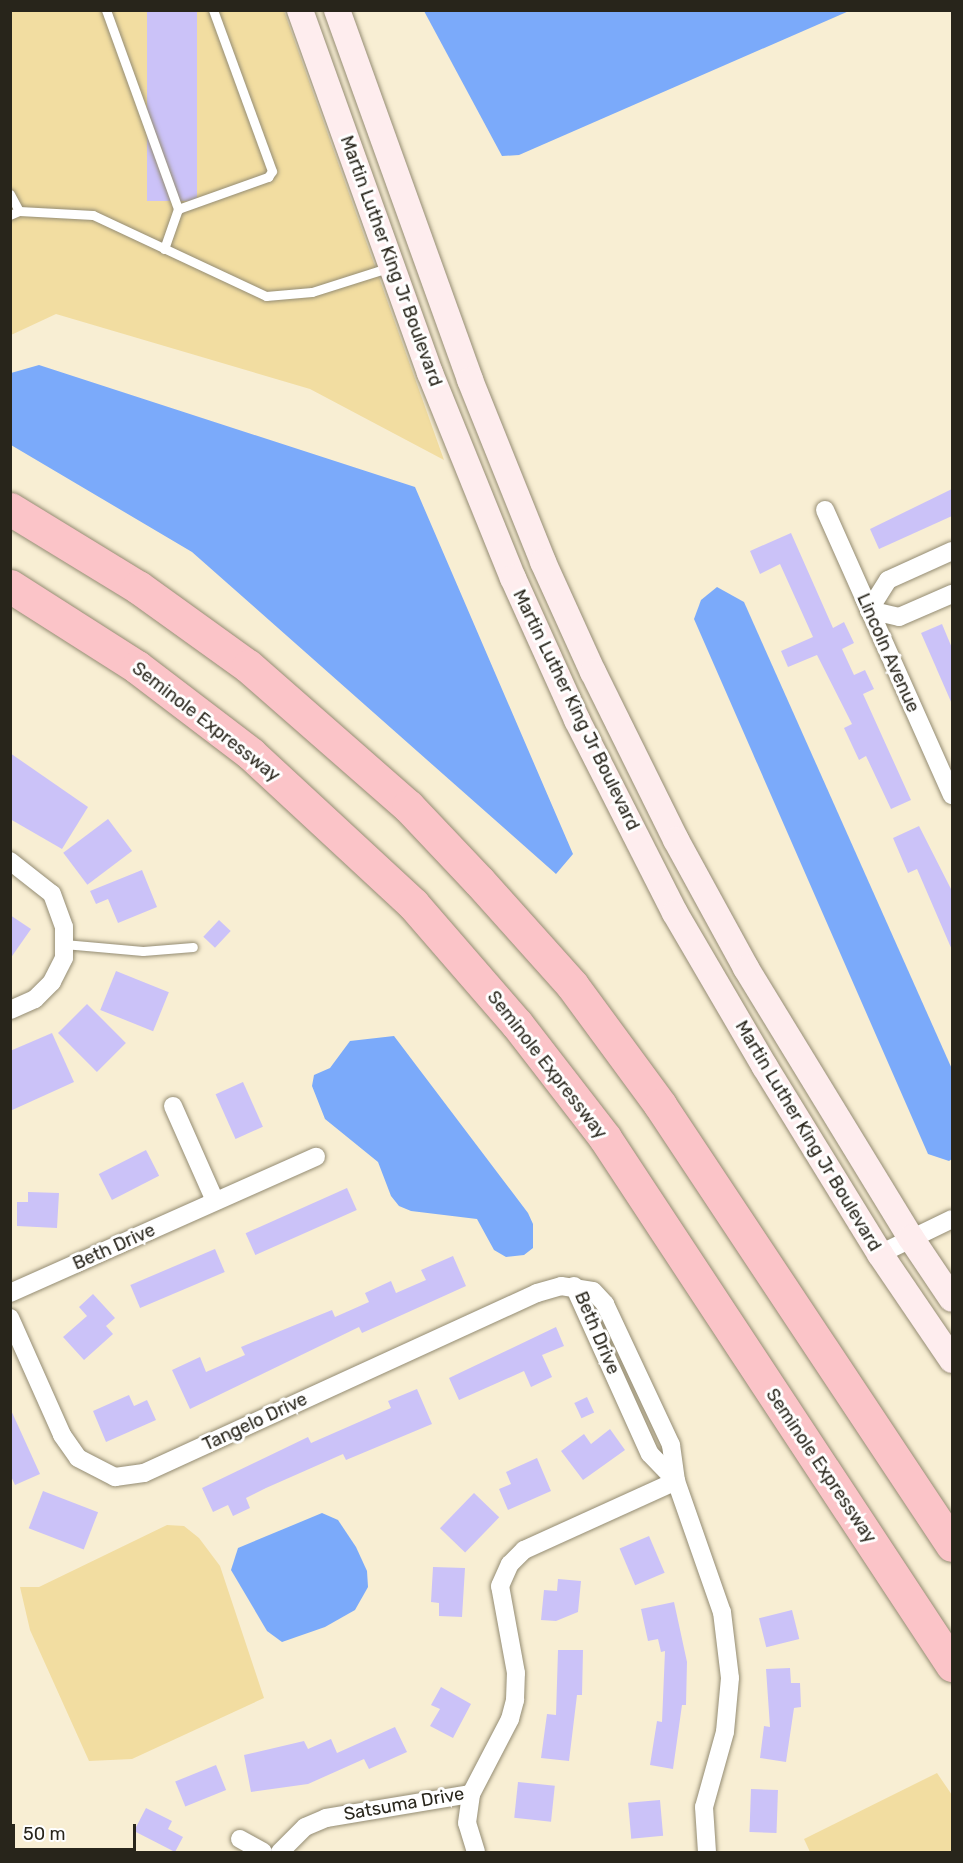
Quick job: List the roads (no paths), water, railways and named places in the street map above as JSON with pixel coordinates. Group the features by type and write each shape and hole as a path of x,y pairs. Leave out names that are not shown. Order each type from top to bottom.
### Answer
{"highway":[{"path":"10,509 138,587 248,666 408,806 487,889 572,985 660,1105 952,1545"},
{"name":"Seminole Expressway","path":"10,586 137,667 251,754 303,799 428,921 517,1024 605,1138 952,1665"}],"main road":[{"name":"Martin Luther King Jr Boulevard","path":"300,10 478,496 577,720 675,913 880,1254 952,1360"},
{"name":"Martin Luther King Jr Boulevard","path":"337,10 470,380 543,562 593,672 676,840 746,968 910,1238 952,1299"},
{"path":"393,266 425,255"}],"street":[{"name":"Lincoln Avenue","path":"825,510 952,795"},
{"path":"952,551 888,580 869,610 900,617 952,594"},
{"path":"10,861 52,894 64,927 64,958 52,982 35,999 10,1010"},
{"path":"173,1106 216,1201"},
{"name":"Beth Drive","path":"10,1293 316,1157"},
{"path":"880,1254 952,1218"},
{"name":"Beth Drive","path":"574,1286 593,1291 605,1304 671,1445 676,1481 722,1612 730,1678 725,1732 704,1807 707,1852"},
{"name":"Tangelo Drive","path":"10,1318 62,1435 78,1458 115,1477 144,1473 537,1293 574,1286"},
{"name":"Satsuma Drive","path":"280,1852 305,1827 326,1818 471,1794 510,1719 515,1700 516,1673 500,1586 510,1564 524,1550 676,1481"},
{"path":"471,1794 467,1823 476,1852"},
{"path":"240,1839 262,1852"}],"lane":[{"path":"106,10 178,209 164,249"},
{"path":"178,209 268,177 272,171 213,10"},
{"path":"10,194 15,213 93,215 266,296 312,292 393,266"},
{"path":"64,944 143,951 193,948"}],"water":[{"path":"424,11 849,11 519,155 502,156"},
{"path":"39,365 415,487 573,854 556,874 192,552 11,445 11,373"},
{"path":"717,587 744,602 952,1069 952,1159 949,1161 928,1154 694,619 701,600"},
{"path":"394,1036 528,1213 533,1224 533,1248 524,1255 506,1257 494,1250 477,1219 411,1211 399,1206 391,1196 378,1162 325,1119 312,1086 314,1075 330,1068 350,1041"},
{"path":"322,1513 338,1520 356,1547 367,1571 368,1587 355,1610 325,1627 282,1642 267,1631 231,1570 238,1548"}]}
